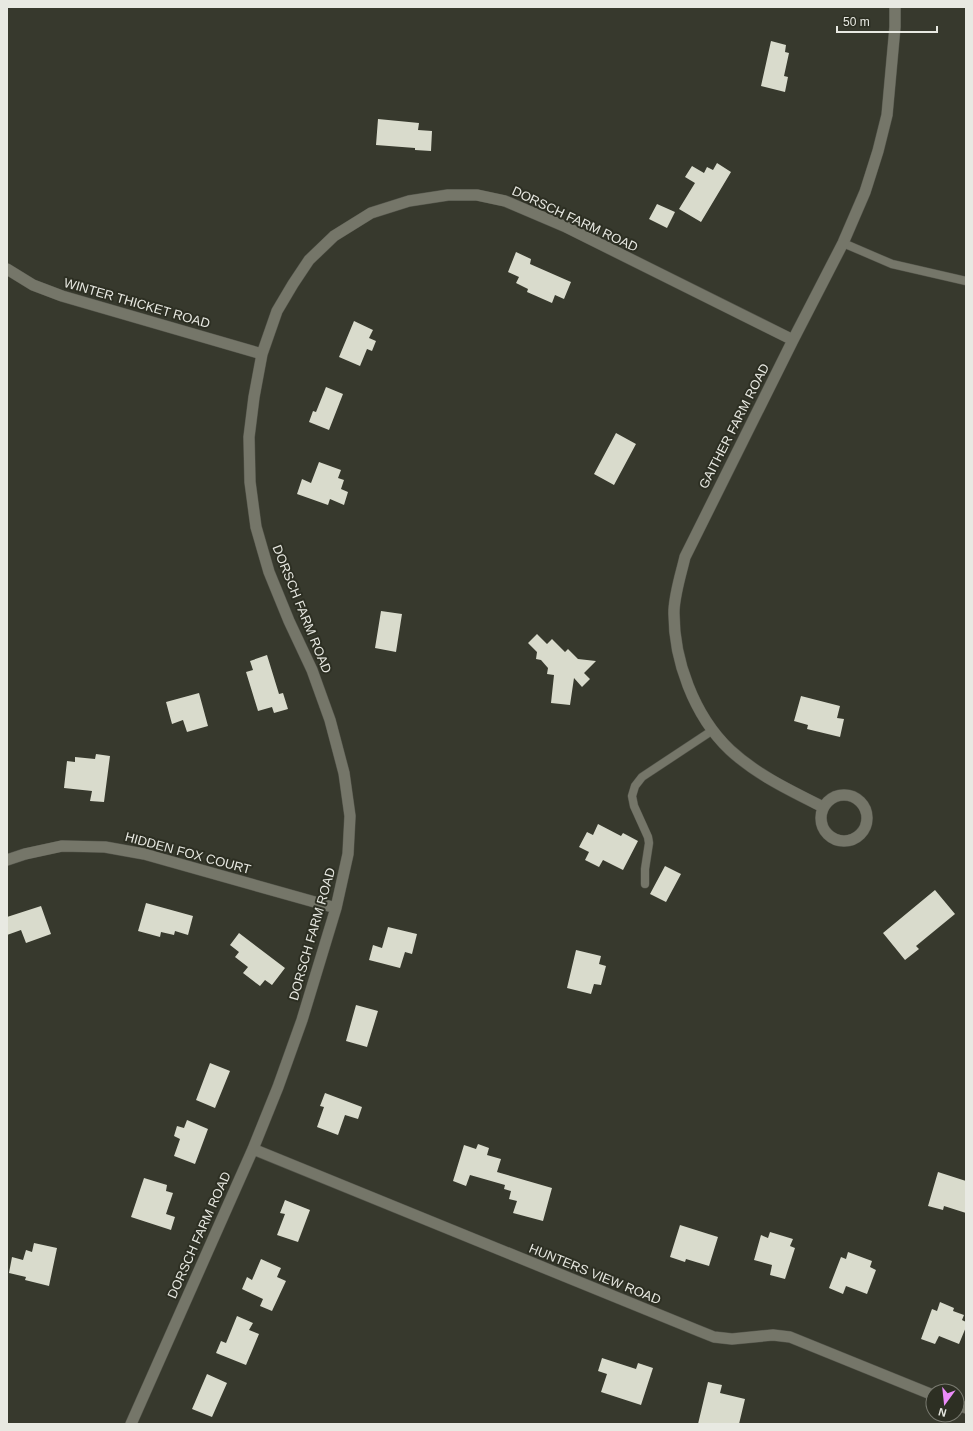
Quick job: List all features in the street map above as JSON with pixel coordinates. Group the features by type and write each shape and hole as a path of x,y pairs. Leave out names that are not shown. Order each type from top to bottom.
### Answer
{"street":[{"name":"GAITHER FARM ROAD","path":"823,808 782,786 752,767 730,750 713,730 695,703 684,674 676,640 674,610 678,584 685,557 793,340 844,243 864,192 878,151 887,115 895,28 895,7"},
{"name":"DORSCH FARM ROAD","path":"131,1424 253,1149 278,1087 302,1020 336,908 348,854 350,816 344,773 330,720 312,670 289,621 269,572 256,527 250,482 249,437 262,354 277,311 293,284 309,260 334,236 371,213 409,201 448,195 477,196 505,201 566,227 793,340"},
{"name":"WINTER THICKET ROAD","path":"7,270 33,284 62,296 262,354"},
{"path":"845,794 856,798 865,807 868,817 865,829 858,837 846,842 835,840 826,833 821,821 823,808 829,799 836,796 845,794"},
{"name":"HIDDEN FOX COURT","path":"7,860 25,854 62,846 105,847 144,854 336,908"},
{"name":"HUNTERS VIEW ROAD","path":"253,1149 699,1332 714,1337 732,1339 773,1335 790,1337 925,1392"}],"lane":[{"path":"844,243 892,264 966,281"},
{"path":"645,884 645,869 649,842 634,806 632,796 634,786 642,777 713,730"}],"building":[{"path":"771,41 786,45 785,52 789,53 784,76 788,77 785,92 761,86"},
{"path":"378,119 419,123 418,130 432,131 431,151 415,150 415,148 376,145"},
{"path":"717,163 731,172 701,222 679,209 695,183 685,177 692,166 704,173 707,167 713,170"},
{"path":"657,204 675,212 667,228 649,219"},
{"path":"516,252 531,259 530,264 571,282 564,299 555,295 552,303 527,292 528,289 516,283 519,277 508,272"},
{"path":"354,321 373,330 369,338 376,341 372,351 367,349 360,366 339,357"},
{"path":"326,387 343,394 329,430 309,422 313,411 316,412"},
{"path":"616,433 636,444 614,485 594,474"},
{"path":"319,462 341,470 338,478 344,480 341,489 348,492 344,505 330,499 328,505 297,494 302,479 311,483"},
{"path":"381,611 402,614 396,652 375,648"},
{"path":"537,634 547,644 552,639 565,652 568,649 578,659 596,661 584,673 590,679 582,687 574,678 570,705 551,703 554,675 547,674 548,668 541,660 536,659 537,652 528,643"},
{"path":"267,655 279,694 283,693 288,709 274,713 272,707 258,711 246,672 253,670 250,661"},
{"path":"199,693 208,726 187,732 183,720 172,724 166,702"},
{"path":"801,696 840,706 837,718 844,719 840,737 807,729 808,725 794,721"},
{"path":"96,754 110,756 104,802 90,801 92,791 64,788 67,761 75,762 75,757 95,759"},
{"path":"598,824 621,836 623,833 638,841 623,870 603,860 599,867 585,860 589,852 579,847 587,832 593,835"},
{"path":"665,866 681,874 666,902 650,894"},
{"path":"935,890 955,914 916,946 919,949 905,960 883,933"},
{"path":"146,903 193,916 188,935 175,931 174,935 161,932 160,937 138,931"},
{"path":"41,906 51,934 26,943 21,930 7,935 7,917"},
{"path":"388,927 417,934 412,954 405,952 400,968 369,960 373,945 382,948"},
{"path":"239,933 285,968 272,985 265,980 260,986 243,973 248,967 235,957 239,952 230,945"},
{"path":"576,950 601,956 599,964 606,966 601,985 594,984 591,994 567,988"},
{"path":"356,1005 378,1011 367,1047 346,1041"},
{"path":"210,1063 230,1071 215,1108 196,1100"},
{"path":"325,1093 362,1107 358,1119 345,1115 338,1135 317,1127 324,1107 320,1106"},
{"path":"187,1120 208,1129 195,1164 174,1156 180,1139 174,1136 177,1126 184,1128"},
{"path":"478,1144 489,1148 487,1155 501,1159 497,1172 552,1188 543,1221 513,1213 517,1201 509,1199 511,1191 504,1189 505,1185 470,1175 466,1186 453,1181 464,1145 476,1149"},
{"path":"938,1172 966,1181 966,1213 944,1206 943,1210 928,1206"},
{"path":"144,1178 167,1185 166,1191 173,1193 166,1214 175,1217 171,1230 131,1217"},
{"path":"285,1200 310,1210 298,1242 277,1235 285,1214 280,1213"},
{"path":"680,1225 718,1237 709,1266 686,1259 685,1262 670,1257"},
{"path":"770,1232 793,1239 790,1246 795,1248 785,1279 770,1275 772,1265 754,1260 761,1235 768,1238"},
{"path":"34,1243 57,1248 49,1286 25,1280 26,1277 9,1273 12,1257 23,1260 26,1250 32,1252"},
{"path":"848,1252 872,1261 870,1267 876,1270 867,1294 846,1286 843,1294 829,1288 841,1257 846,1259"},
{"path":"261,1259 281,1268 277,1277 286,1281 272,1311 260,1306 263,1299 242,1289 247,1277 252,1280"},
{"path":"940,1302 954,1308 953,1311 964,1315 962,1320 966,1322 966,1327 959,1344 939,1336 935,1344 921,1339 932,1309 937,1311"},
{"path":"237,1316 253,1323 249,1330 259,1334 246,1365 216,1353 221,1341 226,1343"},
{"path":"602,1358 636,1369 638,1363 653,1368 641,1405 601,1392 607,1374 598,1371"},
{"path":"207,1374 227,1383 212,1417 192,1409"},
{"path":"708,1382 722,1385 720,1393 745,1399 739,1424 698,1424"}]}
